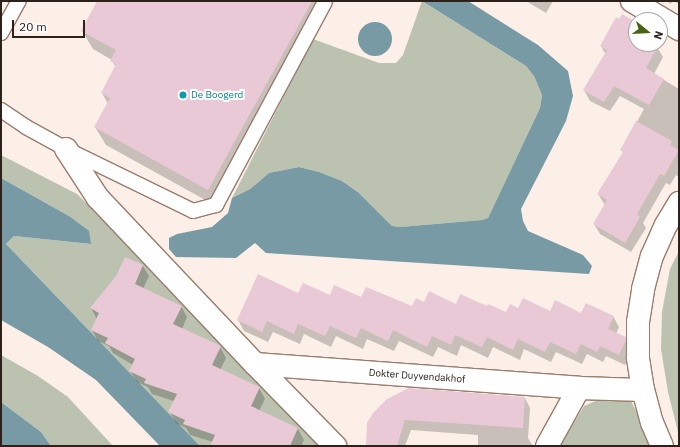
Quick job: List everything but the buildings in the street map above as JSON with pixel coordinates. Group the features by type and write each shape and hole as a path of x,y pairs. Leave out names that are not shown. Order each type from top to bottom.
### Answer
{"street":[{"path":"632,1 679,29"},
{"path":"66,149 98,198 335,446"},
{"path":"662,446 652,423 643,390 638,357 638,322 643,289 652,256 666,225 679,204"},
{"name":"Dokter Duyvendakhof","path":"255,364 579,388 643,390"},
{"path":"547,446 579,388"}],"lane":[{"path":"1,33 19,1"},
{"path":"1,110 26,128 193,211 216,205 325,2"}],"green space":[{"path":"422,1 526,66 534,76 542,95 540,108 488,218 482,220 400,227 392,226 359,193 342,181 319,172 299,167 269,173 250,189 232,198 313,39 379,63 396,63 403,55"},
{"path":"1,155 77,194 110,226 322,446 200,446 6,244 14,236 90,244 69,216 1,178"},
{"path":"679,251 679,436 668,392 661,349 662,312 670,269"},
{"path":"1,355 38,376 68,397 113,446 51,446 41,432 1,402"},
{"path":"598,400 631,401 650,446 560,446 584,406"}],"water":[{"path":"422,1 468,1 538,45 568,71 573,96 566,121 521,209 523,221 528,231 583,255 592,266 589,274 266,253 255,243 236,258 176,257 169,249 169,238 177,234 212,227 228,213 232,198 250,189 269,173 299,167 319,172 342,181 359,193 392,226 400,227 482,220 488,218 540,108 542,95 534,76 526,66"},
{"path":"372,22 378,22 382,23 389,29 392,39 391,46 385,53 378,56 372,56 368,55 361,49 358,42 358,36 359,32 365,25"},
{"path":"1,178 69,216 89,231 91,244 14,236 6,244 200,446 160,446 96,380 48,347 1,320"},
{"path":"1,402 41,432 51,446 1,446"}],"place":[{"name":"De Boogerd","path":"183,95"}]}
